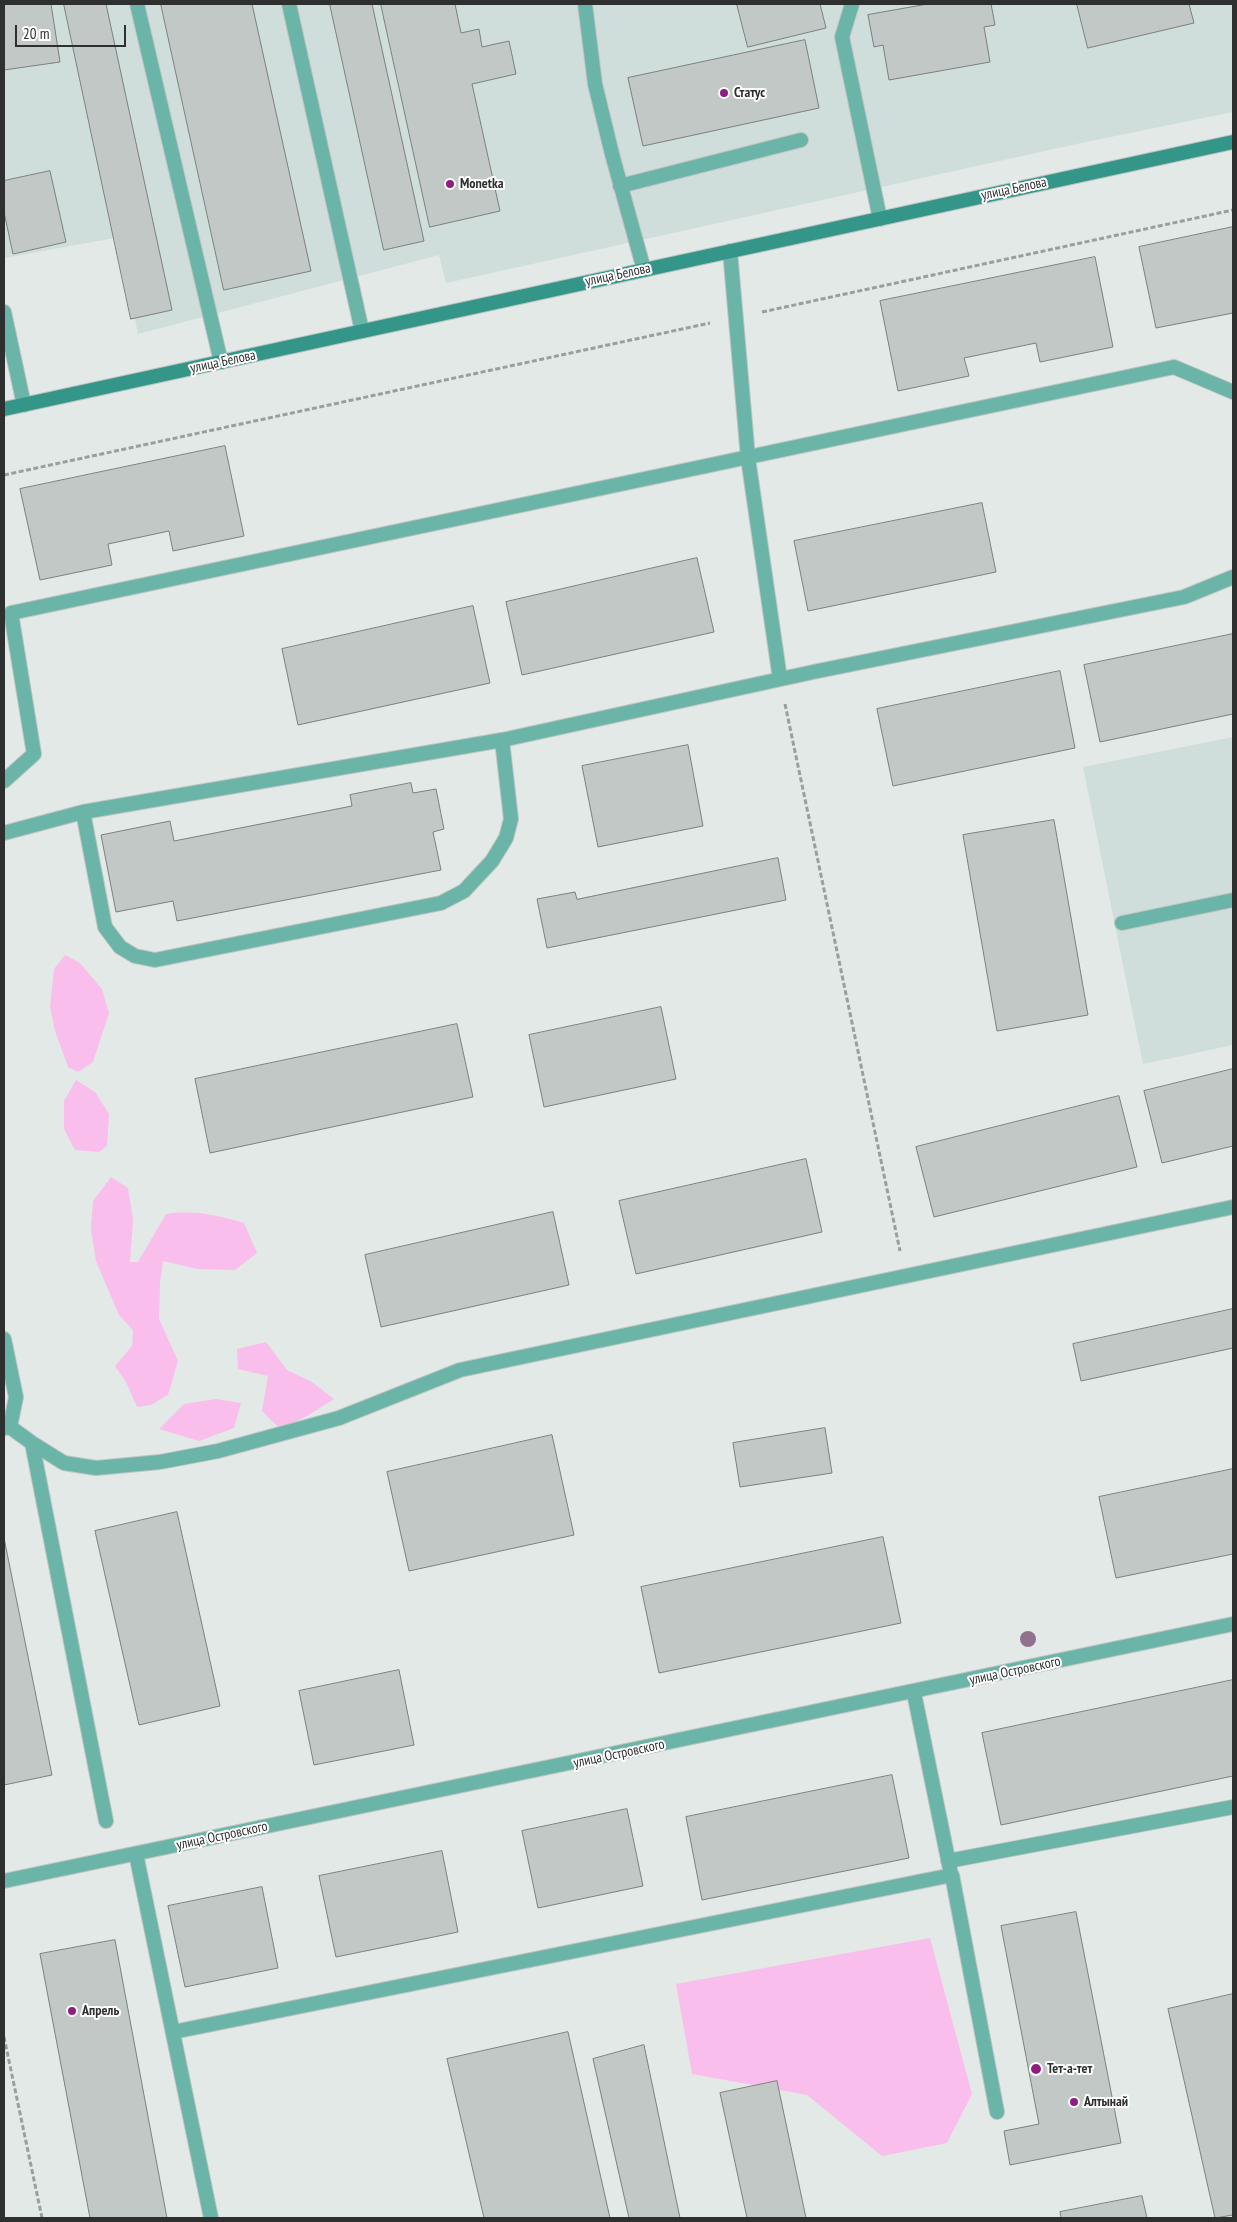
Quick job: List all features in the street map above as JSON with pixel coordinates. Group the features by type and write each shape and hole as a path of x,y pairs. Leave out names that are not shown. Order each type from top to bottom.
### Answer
{"main road":[{"name":"улица Белова","path":"4,409 1233,142"}],"street":[{"path":"137,4 221,362"},
{"path":"289,4 362,331"},
{"path":"585,4 595,84 620,186 644,270"},
{"path":"852,4 842,38 880,219"},
{"path":"620,186 801,140"},
{"path":"730,251 748,458 780,680"},
{"path":"4,312 24,405"},
{"path":"4,781 34,754 11,613 1174,367 1233,392"},
{"path":"4,833 83,812 502,740 780,680 1184,597 1233,576"},
{"path":"83,812 105,927 120,947 135,956 156,960 441,903 464,891 492,861 506,838 512,819 502,740"},
{"path":"1122,923 1233,900"},
{"path":"4,1339 16,1397 7,1427 64,1463 96,1468 160,1462 218,1451 339,1418 460,1370 1233,1207"},
{"path":"32,1444 106,1821"},
{"name":"улица Островского","path":"4,1881 914,1693 1233,1624"},
{"path":"914,1693 952,1875 997,2112"},
{"path":"948,1861 1233,1807"},
{"path":"136,1854 211,2218"},
{"path":"173,2032 952,1875"}],"path":[{"path":"4,475 1233,210"},
{"path":"780,680 906,1276"},
{"path":"4,2037 42,2218"}],"shaded area":[{"path":"4,4 67,4 115,238 4,258"},
{"path":"71,4 1233,4 1233,112 1081,143 446,283 439,255 138,334"},
{"path":"1233,737 1233,1045 1143,1064 1083,767"},
{"path":"65,955 80,963 102,989 109,1013 93,1062 78,1072 68,1067 55,1031 50,1007 54,969"},
{"path":"76,1080 95,1092 109,1114 107,1146 99,1152 75,1150 64,1129 64,1101"},
{"path":"111,1177 128,1188 133,1220 130,1262 138,1262 166,1214 177,1213 206,1214 244,1223 257,1253 235,1270 198,1269 163,1261 160,1282 159,1319 178,1361 168,1395 151,1405 137,1407 126,1382 115,1366 132,1346 133,1330 119,1315 96,1261 91,1229 93,1201"},
{"path":"266,1342 287,1370 312,1382 334,1399 307,1416 280,1429 262,1411 268,1376 238,1369 237,1349"},
{"path":"216,1399 241,1403 234,1428 199,1441 159,1429 184,1404"},
{"path":"930,1938 972,2094 947,2143 882,2156 807,2095 692,2074 676,1984"}],"building":[{"path":"4,4 51,4 60,62 4,70"},
{"path":"64,4 106,4 172,310 131,319"},
{"path":"161,4 252,4 311,271 224,290"},
{"path":"330,4 372,4 424,241 384,250"},
{"path":"381,4 455,4 461,33 479,29 482,47 509,41 516,74 472,84 500,211 430,227"},
{"path":"737,4 820,4 826,28 748,47"},
{"path":"928,4 991,4 995,25 984,27 990,62 889,80 883,45 874,47 868,15"},
{"path":"1077,4 1189,4 1194,23 1088,48"},
{"name":"Статус","path":"805,40 819,108 643,146 628,78"},
{"path":"50,171 66,242 13,254 4,212 4,181"},
{"path":"1233,227 1233,313 1156,328 1139,247"},
{"path":"1095,257 1113,347 1040,362 1036,343 964,358 969,376 898,391 880,301"},
{"path":"225,446 244,536 173,551 169,531 108,544 112,565 40,580 20,489"},
{"path":"982,503 996,572 808,611 794,541"},
{"path":"697,558 714,632 522,675 506,602"},
{"path":"473,606 490,683 298,725 282,649"},
{"path":"1233,634 1233,714 1100,742 1084,665"},
{"path":"1060,671 1075,748 893,786 877,709"},
{"path":"688,745 703,826 598,847 582,766"},
{"path":"411,783 413,793 436,789 444,829 433,832 441,870 177,921 173,901 116,912 101,835 170,821 174,841 352,806 350,795"},
{"path":"1054,820 1088,1015 997,1031 963,835"},
{"path":"778,858 786,900 547,948 537,899 575,892 577,899"},
{"path":"661,1007 676,1079 544,1107 529,1035"},
{"path":"457,1024 473,1097 210,1153 195,1079"},
{"path":"1233,1069 1233,1146 1162,1163 1144,1091"},
{"path":"1119,1096 1137,1167 934,1217 916,1147"},
{"path":"806,1159 822,1232 636,1274 619,1201"},
{"path":"553,1212 569,1285 381,1327 365,1255"},
{"path":"1233,1309 1233,1348 1081,1381 1073,1344"},
{"path":"825,1428 832,1473 740,1487 733,1443"},
{"path":"552,1435 574,1535 409,1571 387,1472"},
{"path":"1233,1469 1233,1554 1116,1578 1099,1497"},
{"path":"177,1512 220,1706 139,1725 95,1531"},
{"path":"883,1537 901,1623 659,1673 641,1587"},
{"path":"4,1538 52,1775 4,1785"},
{"path":"399,1670 414,1745 314,1765 299,1691"},
{"path":"1233,1680 1233,1776 1001,1825 982,1733"},
{"path":"892,1775 909,1858 702,1900 686,1817"},
{"path":"627,1809 643,1886 538,1908 522,1831"},
{"path":"442,1851 458,1932 336,1957 319,1876"},
{"path":"262,1887 278,1968 185,1987 168,1906"},
{"path":"1076,1912 1121,2143 1010,2165 1004,2131 1039,2124 1001,1926"},
{"path":"115,1940 167,2218 90,2218 40,1954"},
{"path":"1233,1994 1233,2215 1215,2218 1168,2009"},
{"path":"568,2032 610,2218 484,2218 447,2059"},
{"path":"644,2045 680,2218 629,2218 593,2059"},
{"path":"777,2081 806,2218 747,2218 720,2093"},
{"path":"1142,2196 1147,2218 1061,2218 1060,2212"}],"place":[{"name":"Статус","path":"724,93"},
{"name":"Monetka","path":"450,184"},
{"name":"Апрель","path":"72,2011"},
{"name":"Тет-а-тет","path":"1036,2069"},
{"name":"Алтынай","path":"1074,2102"}]}
